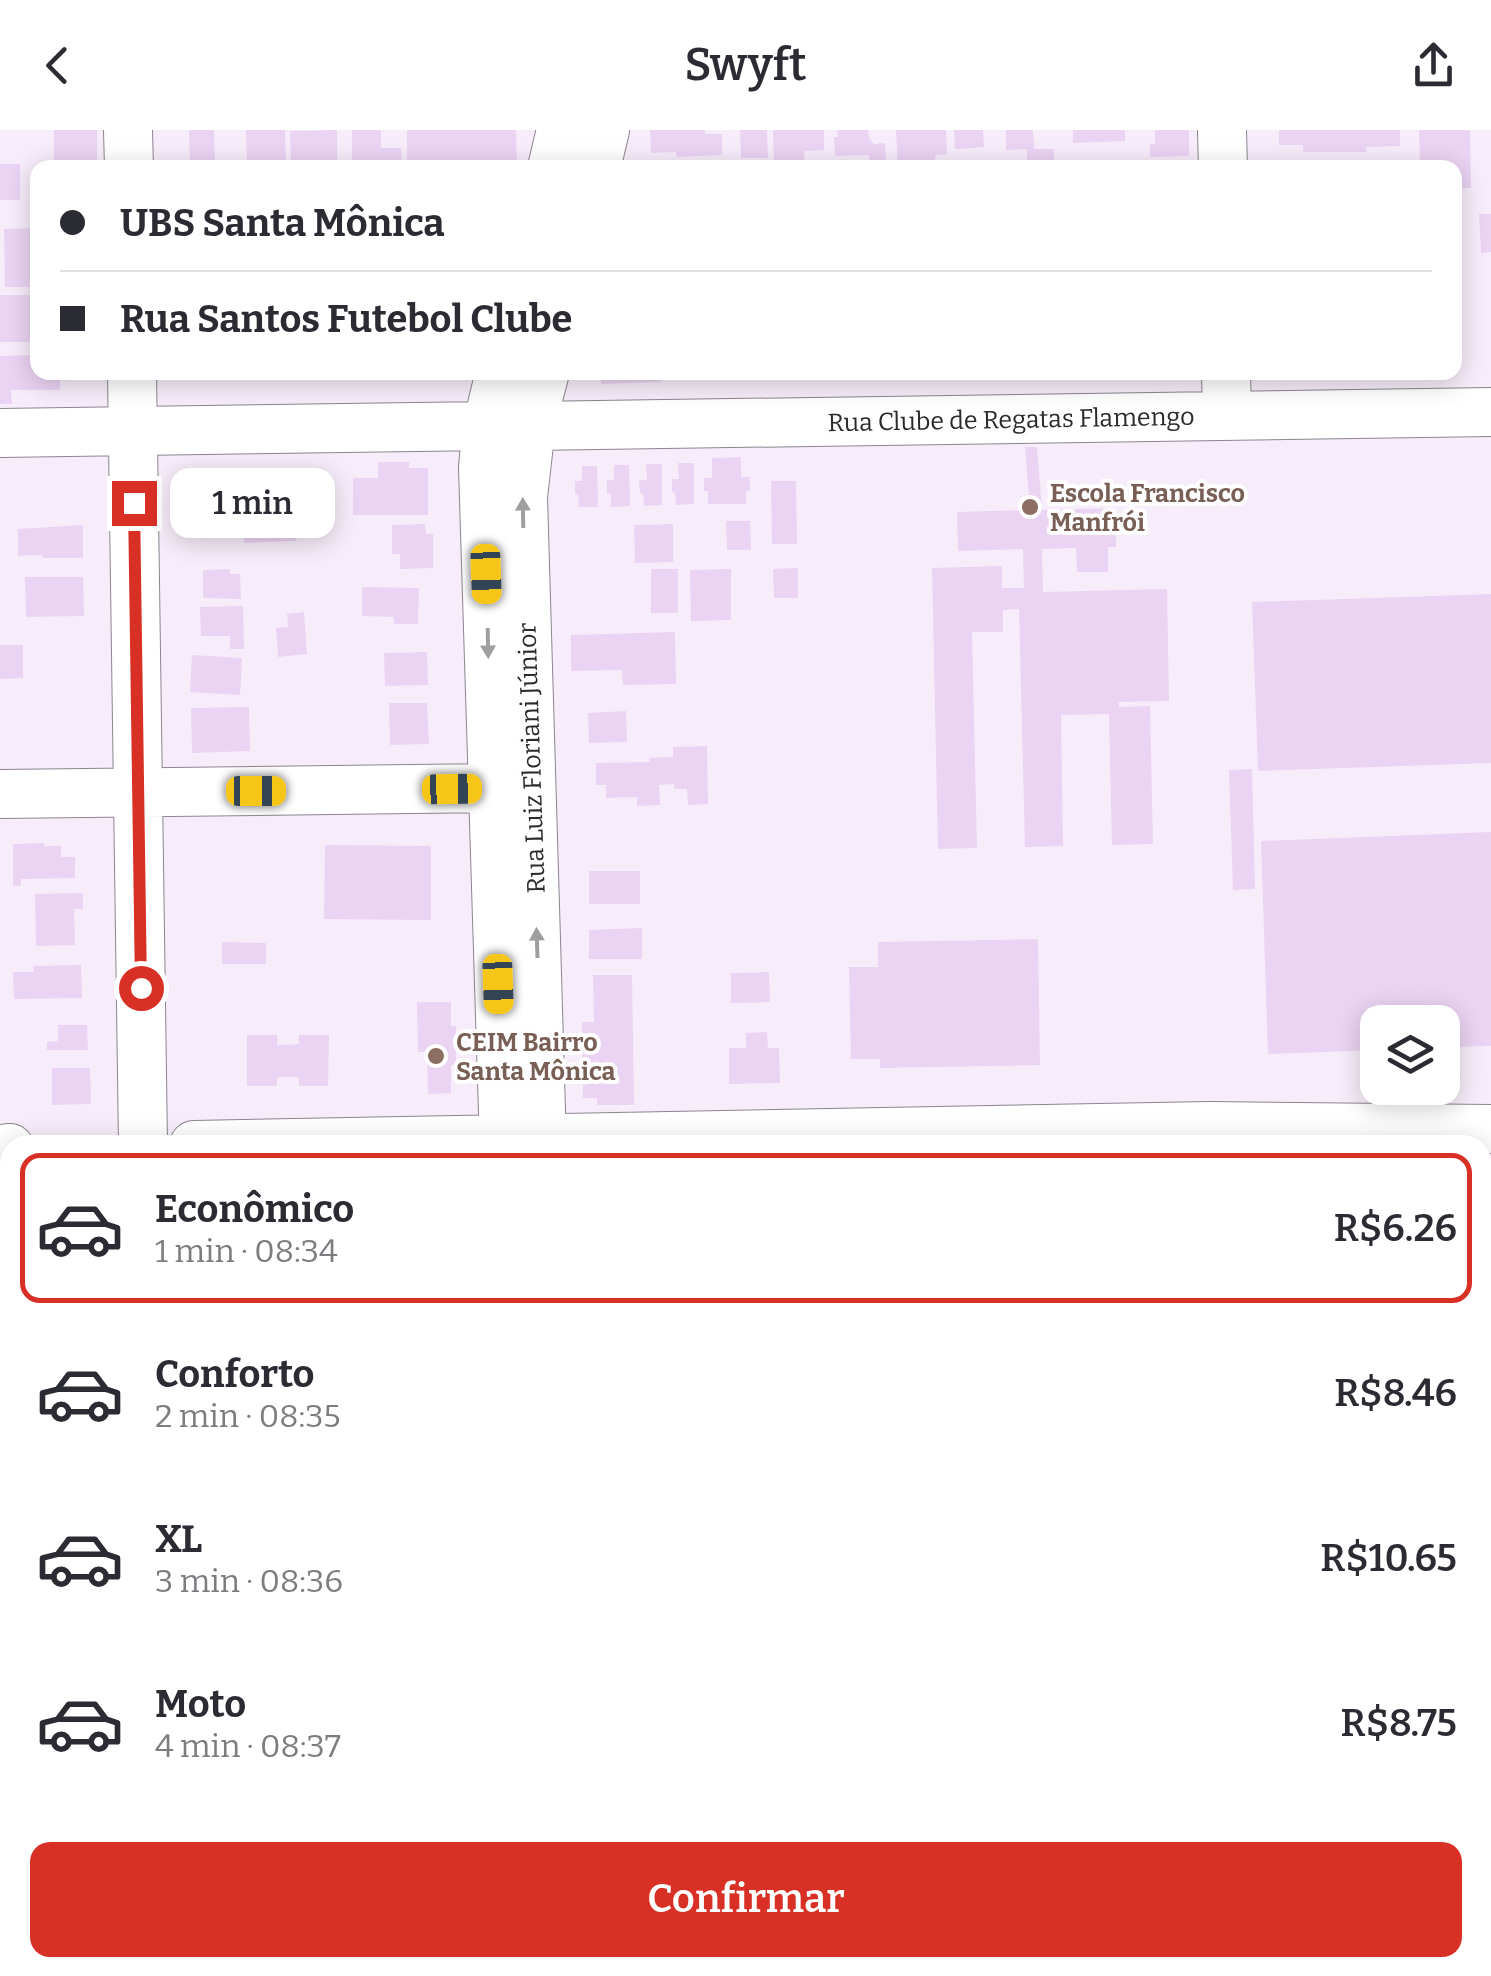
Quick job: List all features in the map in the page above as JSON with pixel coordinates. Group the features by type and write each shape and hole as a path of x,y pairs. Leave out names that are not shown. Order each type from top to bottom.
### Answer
{"street":[{"path":"128,130 128,160"},
{"path":"554,160 561,130"},
{"path":"598,160 605,130"},
{"path":"1222,130 1223,160"},
{"path":"132,380 143,1135"},
{"name":"Rua Luiz Floriani Júnior","path":"501,380 523,497 523,1135"},
{"name":"Rua Luiz Floriani Júnior","path":"522,1135 492,788 484,468 539,380"},
{"name":"Rua Clube de Regatas Flamengo","path":"0,433 509,426 1227,394 1491,412"},
{"path":"0,794 492,788"},
{"path":"824,1135 1210,1126 1491,1129"}],"building":[{"path":"54,130 97,130 97,160 54,160"},
{"path":"189,130 214,130 215,160 190,160"},
{"path":"246,130 285,130 286,160 247,160"},
{"path":"337,130 337,160 291,160 290,131"},
{"path":"352,130 381,130 381,148 401,148 402,160 352,160"},
{"path":"407,130 516,130 517,160 407,160"},
{"path":"650,130 705,130 705,134 722,134 722,155 677,157 676,152 651,153"},
{"path":"740,130 767,130 768,158 741,158"},
{"path":"773,130 824,130 824,150 804,151 805,160 774,160"},
{"path":"837,130 868,130 874,144 885,143 886,160 870,160 869,155 835,156 834,137 838,137"},
{"path":"896,130 946,130 947,154 935,155 935,160 898,160"},
{"path":"954,130 983,130 984,147 955,149"},
{"path":"1006,130 1033,130 1034,149 1054,149 1054,160 1027,160 1027,149 1006,150"},
{"path":"1073,130 1125,130 1125,141 1073,143"},
{"path":"1155,130 1189,130 1189,156 1150,157"},
{"path":"1279,130 1400,130 1400,146 1366,147 1366,152 1303,152 1303,145 1279,145"},
{"path":"1419,130 1470,130 1471,188 1462,188 1462,160 1420,160"},
{"path":"0,164 20,164 20,200 0,200"},
{"path":"1479,214 1491,214 1491,252 1481,253"},
{"path":"30,228 30,287 5,287 4,229"},
{"path":"0,295 30,295 30,342 0,342"},
{"path":"30,355 30,380 60,380 60,390 11,390 12,404 0,404 0,356"},
{"path":"601,380 661,380 661,382 601,384"},
{"path":"1025,447 1037,447 1042,510 1115,508 1116,547 1108,547 1108,572 1077,572 1076,548 1042,549 1043,592 1167,589 1169,701 1119,702 1119,707 1150,706 1153,844 1112,845 1109,714 1061,715 1063,846 1025,847 1019,609 1003,610 1003,632 972,632 977,848 938,849 932,568 1002,566 1002,588 1024,588 1023,549 958,551 957,512 1030,510"},
{"path":"741,457 741,477 750,477 746,504 708,504 704,478 712,478 712,458"},
{"path":"378,462 409,462 409,468 428,468 428,515 353,515 353,478 378,478"},
{"path":"678,463 694,463 694,504 676,505 672,479 679,479"},
{"path":"646,464 662,464 662,505 644,506 639,480 647,480"},
{"path":"614,465 629,465 630,506 611,507 607,480 614,480"},
{"path":"582,466 597,466 598,507 579,507 575,481 582,481"},
{"path":"294,477 296,541 244,543 241,479"},
{"path":"228,480 230,536 200,537 196,531 194,481"},
{"path":"771,481 796,481 797,544 772,544"},
{"path":"726,521 750,521 751,550 727,550"},
{"path":"425,524 426,534 433,534 433,568 400,569 400,554 392,554 392,525"},
{"path":"673,524 673,562 635,563 634,525"},
{"path":"83,525 83,558 18,556 18,529"},
{"path":"798,568 798,598 774,598 773,569"},
{"path":"230,569 230,574 240,574 241,599 203,598 203,570"},
{"path":"651,569 678,569 678,613 651,613"},
{"path":"731,569 731,620 691,621 690,570"},
{"path":"25,577 83,577 84,616 26,617"},
{"path":"362,587 419,588 418,624 394,624 394,617 362,616"},
{"path":"1491,594 1491,763 1258,771 1252,602"},
{"path":"243,606 244,649 230,649 230,636 201,636 200,607"},
{"path":"304,612 307,654 278,657 276,628 288,627 287,614"},
{"path":"675,632 676,684 623,685 622,670 571,671 571,635"},
{"path":"0,645 23,645 23,678 0,679"},
{"path":"427,652 428,685 385,686 384,653"},
{"path":"192,655 242,658 240,695 190,692"},
{"path":"389,703 427,703 429,744 390,745"},
{"path":"249,707 250,751 192,753 191,708"},
{"path":"626,711 627,742 589,743 588,713"},
{"path":"707,746 708,804 688,805 687,789 674,789 674,784 659,785 660,805 637,806 637,797 606,798 606,785 596,785 596,763 650,762 649,758 673,757 673,747"},
{"path":"1252,769 1255,889 1233,890 1229,770"},
{"path":"1491,832 1491,1046 1460,1047 1460,1005 1360,1005 1360,1051 1268,1054 1261,841"},
{"path":"13,844 61,846 61,857 75,857 75,878 21,879 21,886 13,886"},
{"path":"325,845 431,846 431,920 324,919"},
{"path":"589,871 640,871 640,904 589,904"},
{"path":"83,893 83,909 74,909 75,945 36,946 35,894"},
{"path":"642,928 642,959 589,959 589,930"},
{"path":"1038,939 1040,1065 880,1068 880,1059 851,1059 849,967 878,967 878,942"},
{"path":"222,942 266,943 266,964 222,964"},
{"path":"81,965 82,998 14,999 13,972 34,972 33,966"},
{"path":"769,972 770,1002 731,1003 731,973"},
{"path":"593,975 632,975 634,1105 597,1105 597,1098 583,1098 582,1022 594,1022"},
{"path":"417,1002 451,1002 451,1026 456,1026 456,1065 451,1065 451,1093 428,1094 427,1052 418,1052"},
{"path":"58,1025 87,1025 88,1050 47,1050 47,1042 58,1041"},
{"path":"767,1032 768,1048 779,1048 780,1083 729,1084 729,1048 746,1048 746,1033"},
{"path":"247,1035 277,1035 277,1045 299,1044 299,1035 329,1035 328,1086 299,1086 299,1077 277,1077 277,1086 247,1086"},
{"path":"52,1068 90,1068 91,1104 52,1105"}],"place":[{"name":"Escola Francisco Manfrói","path":"1030,507"},
{"name":"CEIM Bairro Santa Mônica","path":"436,1056"}],"route":[{"path":"134,503 141,988"}]}
